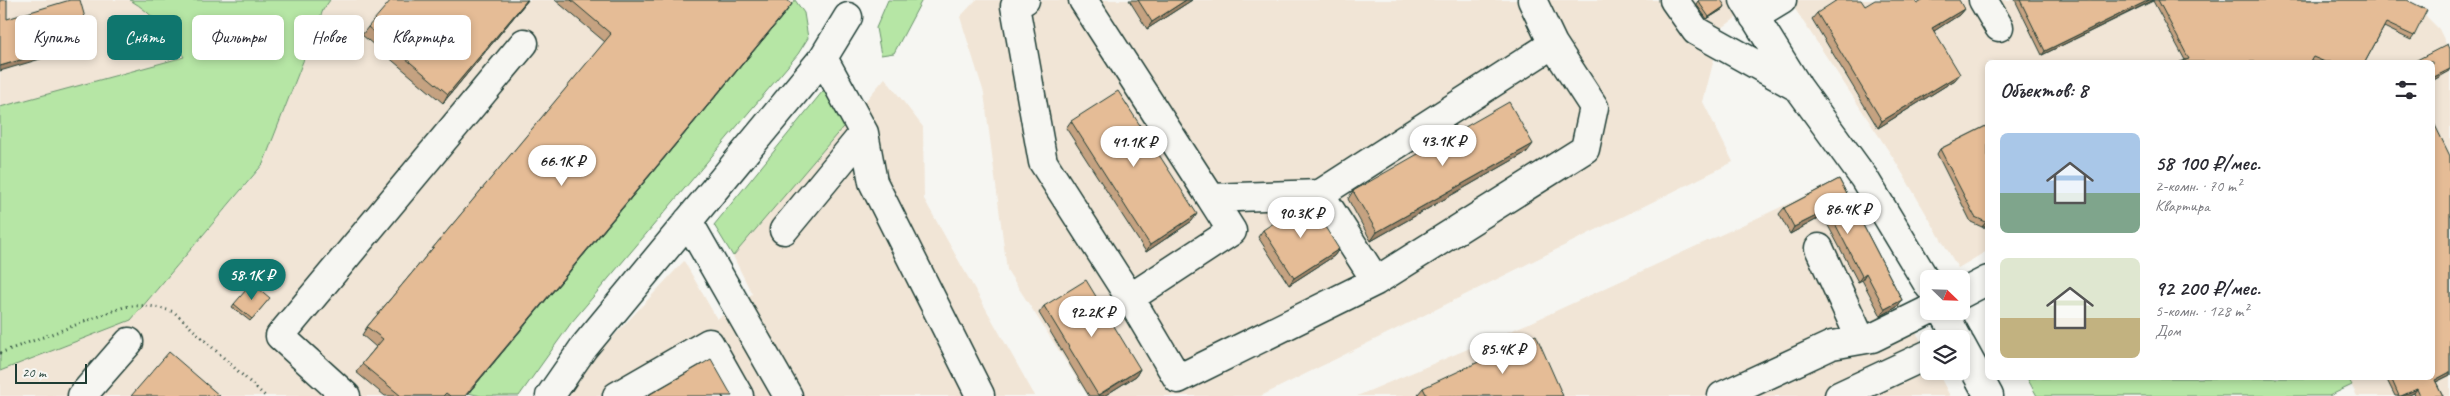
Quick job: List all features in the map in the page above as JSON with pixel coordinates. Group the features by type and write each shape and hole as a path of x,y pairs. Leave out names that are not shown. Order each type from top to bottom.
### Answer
{"lane":[{"path":"1025,0 1015,6 1043,162 1130,298 1178,379 1376,281 1585,149 1594,107 1553,44 1532,0"},
{"path":"1083,0 1232,231 1130,298"},
{"path":"1674,0 1696,31 1798,87"},
{"path":"1782,0 1749,9 1798,87 1864,178 1920,271"},
{"path":"1983,0 2000,28"},
{"path":"550,396 584,347 823,58 848,17"},
{"path":"346,396 280,336 524,43"},
{"path":"1211,198 1320,194 1553,44"},
{"path":"823,58 864,133 873,182 980,395"},
{"path":"784,230 864,133"},
{"path":"1320,194 1376,281"},
{"path":"688,221 788,396"},
{"path":"1819,248 1861,340"},
{"path":"1970,289 1985,282"},
{"path":"1722,396 1832,345 1872,338 1920,314"},
{"path":"82,396 129,342"},
{"path":"616,396 709,343 739,396"},
{"path":"1839,396 1920,358"},
{"path":"1970,361 1989,396"}],"path":[{"path":"0,353 124,307 156,306 174,312 265,396"}],"shaded area":[{"path":"0,0 130,0 144,8 151,15 107,15 107,60 173,60 0,107"},
{"path":"330,0 796,0 466,396 0,396 0,371 131,320 263,165 304,60 364,60 364,15 321,15"},
{"path":"976,0 1731,0 1740,15 1722,28 1703,48 1714,59 1703,102 1733,162 1261,396 1088,396 1007,270 984,93 960,17"},
{"path":"1789,0 2395,0 2424,14 2439,29 2450,52 2450,396 2357,396 2349,380 2435,380 2435,60 1985,60 1985,252 1958,268 1894,159"},
{"path":"885,78 923,127 924,199 1035,396 568,396 584,368 684,261 717,319 752,294 733,256"},
{"path":"1835,182 1920,339 1920,380 1942,380 1950,396 1357,396 1534,321"}],"green space":[{"path":"130,0 330,0 321,15 294,15 294,60 304,60 263,164 131,320 0,371 0,107 173,60 182,60 184,57 182,54 182,15 150,15"},
{"path":"795,0 804,13 808,38 798,54 571,323 519,396 481,396 468,393"},
{"path":"888,0 922,0 894,53 881,55 876,28"},
{"path":"827,86 848,121 733,256 714,225"},
{"path":"2028,380 2349,380 2352,385 2329,396 2037,396"}],"building":[{"path":"0,0 7,0 7,19 15,17 15,60 20,60 0,66"},
{"path":"70,0 80,0 84,15 20,15"},
{"path":"391,0 527,0 448,94 407,60 471,60 471,15 378,15"},
{"path":"571,0 787,0 792,4 465,396 450,396 446,393 443,396 401,396 362,364 383,339 367,327 611,34"},
{"path":"1138,0 1186,0 1152,22"},
{"path":"1699,0 1721,0 1725,6 1709,17"},
{"path":"1837,0 1861,0 1865,6 1875,0 1915,0 1917,4 1924,0 1959,0 1964,9 1932,28 1960,74 1882,121 1817,13"},
{"path":"2020,0 2149,0 2045,51"},
{"path":"2158,0 2407,0 2427,10 2414,36 2386,23 2366,60 2320,60 2313,57 2311,60 2186,60 2189,59"},
{"path":"374,20 374,32 368,27"},
{"path":"2448,44 2450,49 2450,69 2435,76 2435,60 2417,60"},
{"path":"1118,91 1197,214 1150,245 1071,121"},
{"path":"1509,102 1533,144 1377,232 1353,191"},
{"path":"2435,125 2450,156 2450,372 2435,380"},
{"path":"1985,126 1985,222 1975,217 1940,149"},
{"path":"1839,179 1902,300 1885,309 1866,273 1862,276 1828,210 1794,227 1784,208"},
{"path":"1304,203 1310,203 1339,249 1294,278 1263,230"},
{"path":"1086,280 1140,369 1098,395 1044,306"},
{"path":"252,283 270,298 252,319 234,304"},
{"path":"1536,335 1563,396 1427,396 1423,388"},
{"path":"169,352 220,396 131,396"},
{"path":"711,359 732,396 647,396"},
{"path":"2392,380 2435,380 2443,396 2420,396 2417,389 2399,396"}]}
